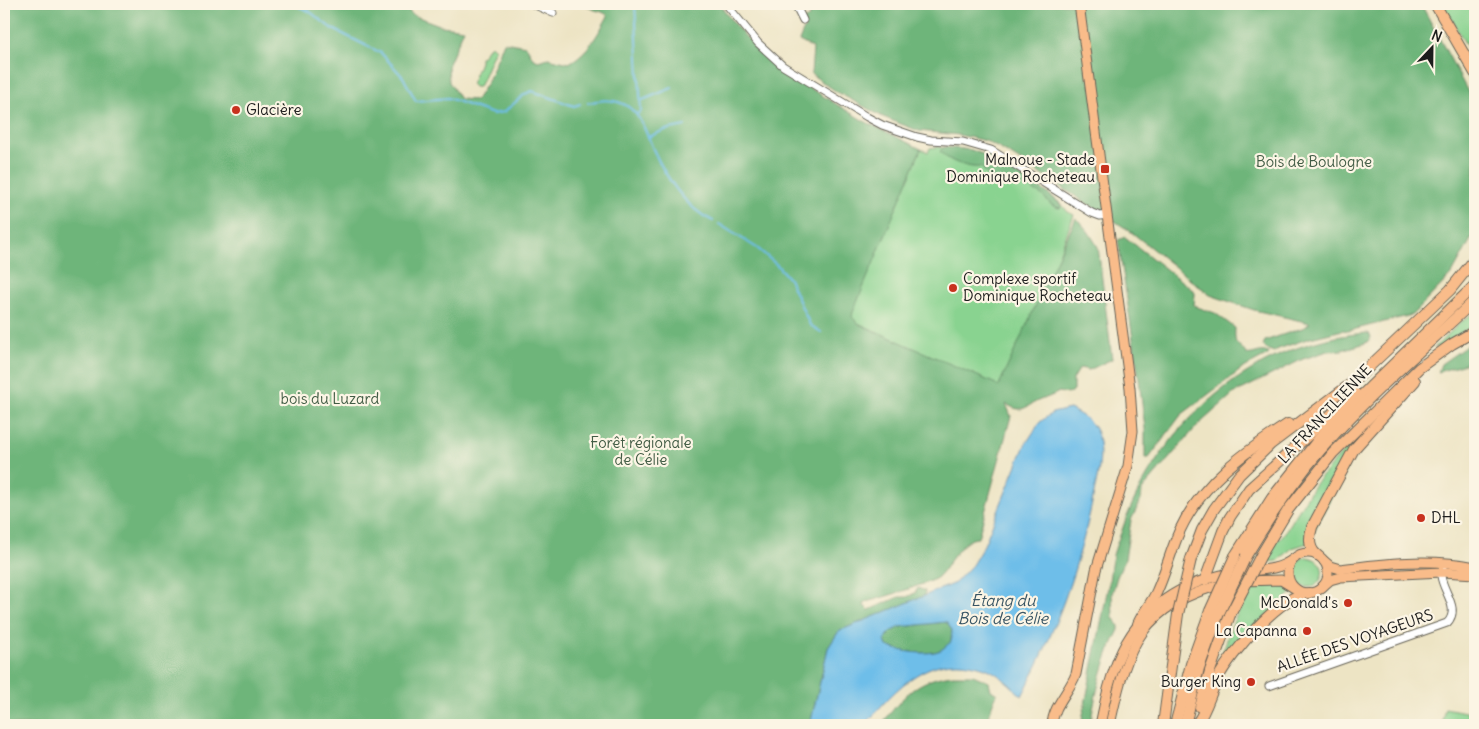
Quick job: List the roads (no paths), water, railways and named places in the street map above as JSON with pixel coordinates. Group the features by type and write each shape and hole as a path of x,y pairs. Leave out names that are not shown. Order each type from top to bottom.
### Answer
{"highway":[{"path":"1435,4 1475,73"},
{"path":"1163,725 1178,614 1191,559 1202,530 1214,508 1240,475 1271,444 1352,383 1457,282 1475,259"},
{"name":"LA FRANCILIENNE","path":"1185,725 1214,612 1235,556 1272,498 1302,458 1338,419 1475,285"},
{"name":"LA FRANCILIENNE","path":"1175,725 1199,637 1278,504 1326,445 1383,386 1475,300"},
{"path":"1196,724 1210,671 1230,615 1261,555 1288,510 1333,453 1408,378 1425,363 1475,331"},
{"path":"1320,558 1311,546 1312,527 1346,462 1363,437 1441,353"},
{"path":"1205,580 1223,531 1249,489 1375,375 1388,370"},
{"path":"1138,624 1154,597 1180,529 1205,490 1236,460 1315,405 1326,404"},
{"path":"1196,724 1203,715 1222,671 1243,643 1262,623 1295,596 1309,593"}],"main road":[{"path":"1046,725 1051,713 1072,685 1076,674 1096,570 1128,466 1133,431 1130,388 1121,335 1079,4"},
{"path":"1100,725 1115,665 1124,644 1138,624 1170,596 1205,580 1232,573 1273,568 1305,553 1320,558 1330,566 1340,568 1400,564 1443,568 1475,574"},
{"path":"1320,558 1328,573 1322,587"},
{"path":"1293,559 1289,566 1288,574 1289,581 1294,588"},
{"path":"1110,725 1122,675 1135,644 1146,627 1172,604 1199,590 1229,582 1280,580 1287,582 1300,591 1309,593 1317,591 1330,580 1340,577 1475,567"},
{"path":"1052,725 1056,707"}],"street":[{"path":"533,4 553,13"},
{"path":"726,4 758,43 783,66 867,118 917,137 963,142 992,150 1092,212 1100,216 1107,215"},
{"path":"795,4 803,20"},
{"name":"ALLÉE DES VOYAGEURS","path":"1269,686 1445,624 1450,620 1453,610 1441,576 1443,568"}],"water":[{"name":"Étang du Bois de Célie","path":"1070,409 1091,423 1096,432 1099,445 1099,468 1081,549 1065,599 1045,648 1022,696 1005,680 990,670 965,663 948,664 931,668 916,675 890,697 865,725 810,725 828,648 839,631 955,583 972,565 984,545 1025,445 1040,422 1052,413","holes":["946,622 952,630 951,642 936,652 922,653 900,650 887,646 885,641 890,632 900,627"]}],"waterway":[{"path":"292,4 309,11 331,28 381,53 403,77 416,101 448,98 493,114 504,112 525,94 532,91 574,106 580,104"},
{"path":"635,4 641,111 637,114"},
{"path":"640,101 672,88"},
{"path":"588,103 606,100 619,102 629,108 640,120 658,159 677,191 703,216 713,221"},
{"path":"648,137 665,130 685,126"},
{"path":"719,224 757,248 777,265 789,279 810,325 821,332"}],"place":[{"name":"Glacière","path":"236,110"},
{"name":"Malnoue - Stade Dominique Rocheteau","path":"1105,169"},
{"name":"Complexe sportif Dominique Rocheteau","path":"953,288"},
{"name":"DHL","path":"1421,518"},
{"name":"McDonald's","path":"1348,603"},
{"name":"La Capanna","path":"1307,631"},
{"name":"Burger King","path":"1251,682"}],"park label":[{"name":"Bois de Boulogne","path":"1314,162"},
{"name":"bois du Luzard","path":"330,399"},
{"name":"Forêt régionale de Célie","path":"641,452"}]}
